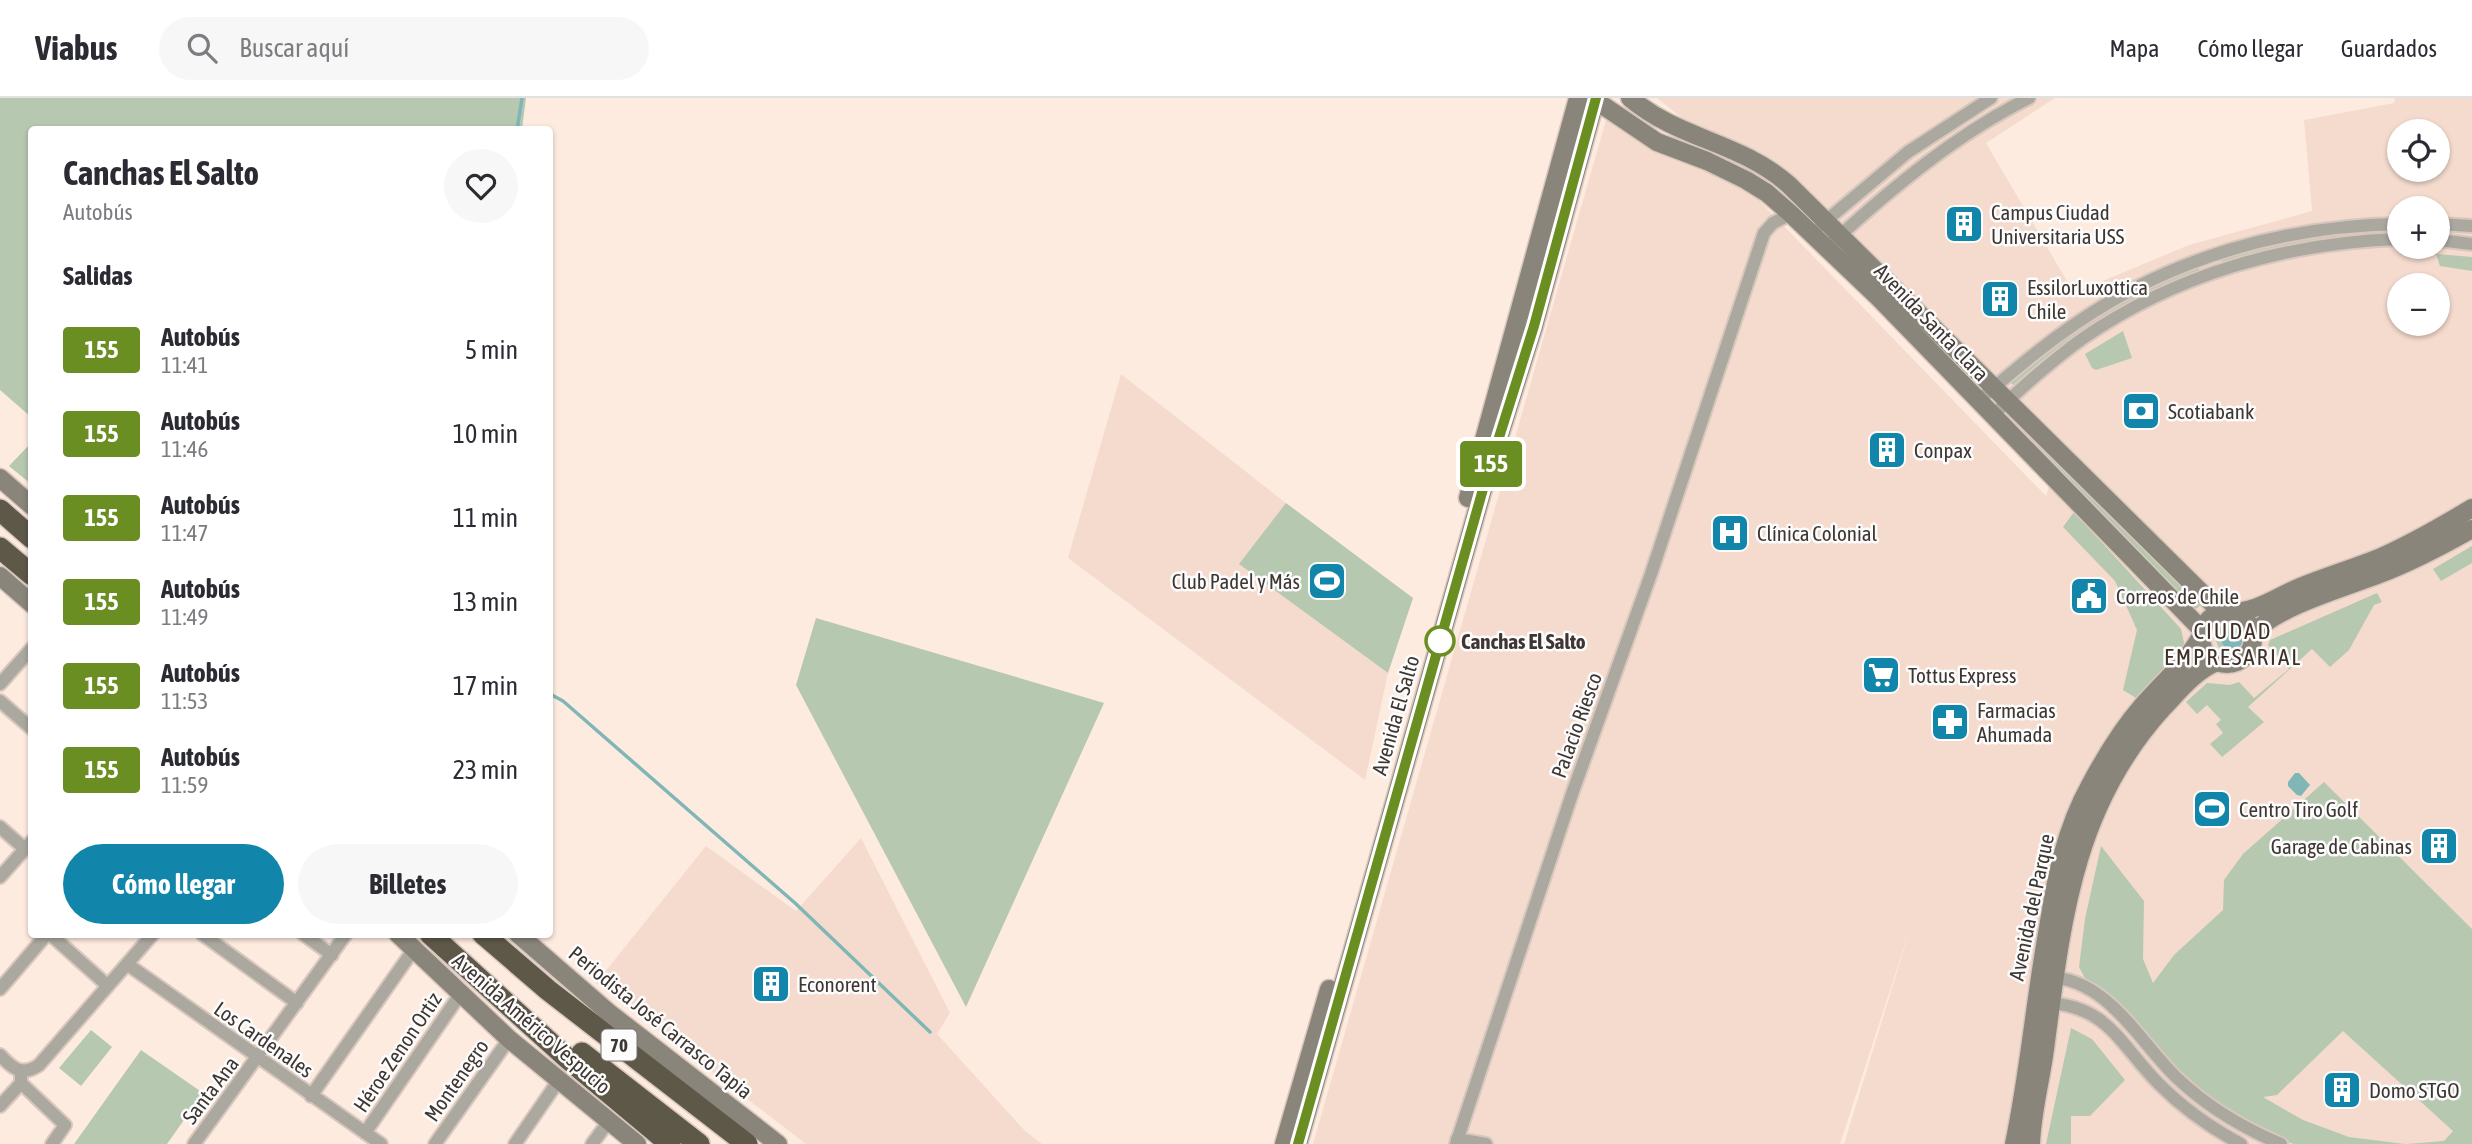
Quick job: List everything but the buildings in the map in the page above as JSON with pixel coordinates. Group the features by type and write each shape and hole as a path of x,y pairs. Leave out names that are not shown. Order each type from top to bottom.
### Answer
{"highway":[{"path":"0,510 28,534"},
{"path":"0,548 28,572"},
{"name":"70","path":"488,938 548,990 747,1144"},
{"name":"70","path":"422,942 513,998 699,1144"},
{"path":"468,968 576,1065 670,1144"}],"street":[{"name":"Avenida Santa Clara","path":"1630,98 1679,130 1724,145 1766,166 1788,184 2007,402 2225,612"},
{"path":"1826,248 1924,166 1978,127 2029,98"},
{"name":"Avenida Santa Clara","path":"1590,99 1657,142 1714,164 1767,193 1878,298 2201,633"},
{"name":"Avenida El Salto","path":"1284,1144 1590,99"},
{"name":"Avenida El Salto","path":"1298,1144 1481,495 1534,326 1590,99"},
{"path":"1812,234 1908,152 1987,100"},
{"path":"1987,100 1985,113 1993,118"},
{"path":"1967,112 1976,116 1978,127"},
{"name":"Palacio Riesco","path":"1456,1142 1572,794 1651,574 1764,233 1773,223 1791,214"},
{"path":"1978,401 2044,346 2093,312 2197,260 2300,232 2387,224"},
{"path":"2450,225 2472,226"},
{"path":"1992,415 2064,352 2102,326 2147,301 2204,275 2295,250 2387,240"},
{"path":"2450,241 2472,244"},
{"path":"2215,254 2221,269"},
{"path":"2197,260 2204,275"},
{"path":"0,478 28,502"},
{"path":"2472,508 2433,532 2383,556 2288,592 2255,609 2225,612 2207,621 2201,633 2204,652 2217,662 2233,664 2246,656 2251,649 2253,634 2258,628 2283,613 2409,562 2472,529"},
{"path":"0,576 28,600"},
{"path":"2225,612 2245,619 2253,634"},
{"name":"Avenida del Parque","path":"2014,1144 2043,1003 2056,878 2068,835 2082,801 2130,722 2189,656 2201,633"},
{"path":"0,684 28,652"},
{"name":"Avenida del Parque","path":"2047,977 2079,855 2102,797 2131,748 2156,716 2196,674 2217,662"},
{"path":"0,701 28,726"},
{"path":"0,827 28,845 0,877"},
{"path":"0,989 45,938"},
{"path":"54,938 108,986"},
{"path":"0,1106 21,1077 39,1065 150,938"},
{"path":"208,938 297,1003"},
{"path":"309,938 332,955"},
{"name":"Santa Ana","path":"194,1144 343,938"},
{"name":"Periodista José Carrasco Tapia","path":"523,938 608,1012 778,1144"},
{"path":"311,1096 422,942"},
{"name":"Avenida Américo Vespucio","path":"422,942 461,993 509,1039 637,1144"},
{"name":"Los Cardenales","path":"127,964 257,1059 381,1144"},
{"path":"2047,977 2073,981 2117,1009 2177,1078 2224,1115 2281,1144"},
{"name":"Héroe Zenon Ortiz","path":"365,1133 461,993"},
{"path":"2043,1003 2076,1007 2105,1022 2161,1085 2214,1128 2241,1144"},
{"name":"Avenida del Parque","path":"2031,1144 2043,1003"},
{"name":"Montenegro","path":"435,1144 509,1039"},
{"path":"0,1055 65,1125 52,1144"},
{"path":"515,1144 559,1080"},
{"path":"2214,1128 2221,1129 2226,1126 2224,1115"},
{"path":"592,1144 609,1121"},
{"path":"2241,1144 2242,1135 2253,1131"},
{"path":"1456,1142 1486,1144"}],"shaded area":[{"path":"1657,98 2055,98 1986,143 2074,293 2189,245 2312,211 2304,120 2394,103 2395,98 2472,98 2472,1144 1844,1144 1912,923 1840,1144 1313,1144 1606,120 1648,144 1747,188 2046,496 2061,446 1795,182 1693,127"},
{"path":"1121,374 1286,503 1240,564 1388,673 1365,780 1068,558"},
{"path":"861,838 950,1013 937,1034 1025,1131 1042,1144 806,1144 596,983 706,846 796,911"}],"green space":[{"path":"0,98 526,98 522,126 28,126 28,414 0,390"},
{"path":"1745,161 1783,188 2088,489 2201,605 2193,611 1770,184 1738,168"},
{"path":"2387,230 2387,234 2310,243 2223,263 2222,259 2267,247"},
{"path":"2450,255 2472,257 2472,271 2440,266 2438,259 2450,259"},
{"path":"2198,267 2200,271 2139,297 2105,316 2013,385 2009,381 2057,343 2112,307"},
{"path":"2123,331 2132,358 2096,370 2092,368 2085,354"},
{"path":"28,446 28,482 9,466"},
{"name":"Club Padel y Más","path":"1286,503 1413,598 1388,673 1239,564"},
{"path":"2074,512 2181,629 2185,647 2136,698 2123,690 2137,630 2115,581 2063,527"},
{"path":"2472,546 2472,563 2441,581 2433,569"},
{"path":"2377,593 2382,602 2374,605 2349,650 2330,667 2312,649 2248,707 2264,722 2222,757 2210,744 2223,733 2216,724 2221,720 2207,705 2197,714 2186,702 2207,683 2230,685 2239,682 2254,698 2289,669 2268,645 2270,640"},
{"path":"816,618 1104,703 966,1007 796,685"},
{"path":"2233,621 2245,626 2250,638 2245,650 2233,655 2221,650 2216,638 2221,626"},
{"path":"2324,782 2472,929 2472,1144 2407,1144 2444,1141 2453,1131 2343,1031 2277,1095 2263,1097 2303,1120 2349,1137 2405,1144 2294,1144 2263,1132 2208,1098 2183,1077 2089,986 2079,967 2085,919 2101,846 2144,901 2143,959 2153,983 2174,955 2223,910 2224,880 2243,854"},
{"path":"2071,1028 2092,1039 2125,1080 2090,1116 2071,1116 2071,1144 2046,1144"},
{"path":"91,1030 112,1047 81,1086 59,1068"},
{"path":"141,1050 203,1093 167,1144 74,1144"}],"water":[{"path":"2233,626 2242,629 2245,638 2242,647 2233,650 2224,647 2221,638 2224,629"},
{"path":"2295,773 2299,773 2310,785 2301,796 2288,786"}],"waterway":[{"path":"518,126 522,98"},
{"path":"553,696 563,701 795,903 930,1032"}],"bus line":[{"name":"155","path":"1298,1144 1485,482 1534,326 1596,98"}],"place":[{"name":"Campus Ciudad Universitaria USS","path":"1964,224"},
{"name":"EssilorLuxottica Chile","path":"2000,299"},
{"name":"Scotiabank","path":"2141,411"},
{"name":"Conpax","path":"1887,450"},
{"name":"Clínica Colonial","path":"1730,533"},
{"name":"Club Padel y Más","path":"1327,581"},
{"name":"Correos de Chile","path":"2089,596"},
{"name":"Canchas El Salto","path":"1440,641"},
{"name":"Tottus Express","path":"1881,675"},
{"name":"Farmacias Ahumada","path":"1950,722"},
{"name":"Centro Tiro Golf","path":"2212,809"},
{"name":"Garage de Cabinas","path":"2439,846"},
{"name":"Econorent","path":"771,984"},
{"name":"Domo STGO","path":"2342,1090"}],"district":[{"name":"CIUDAD EMPRESARIAL","path":"2233,644"}]}
